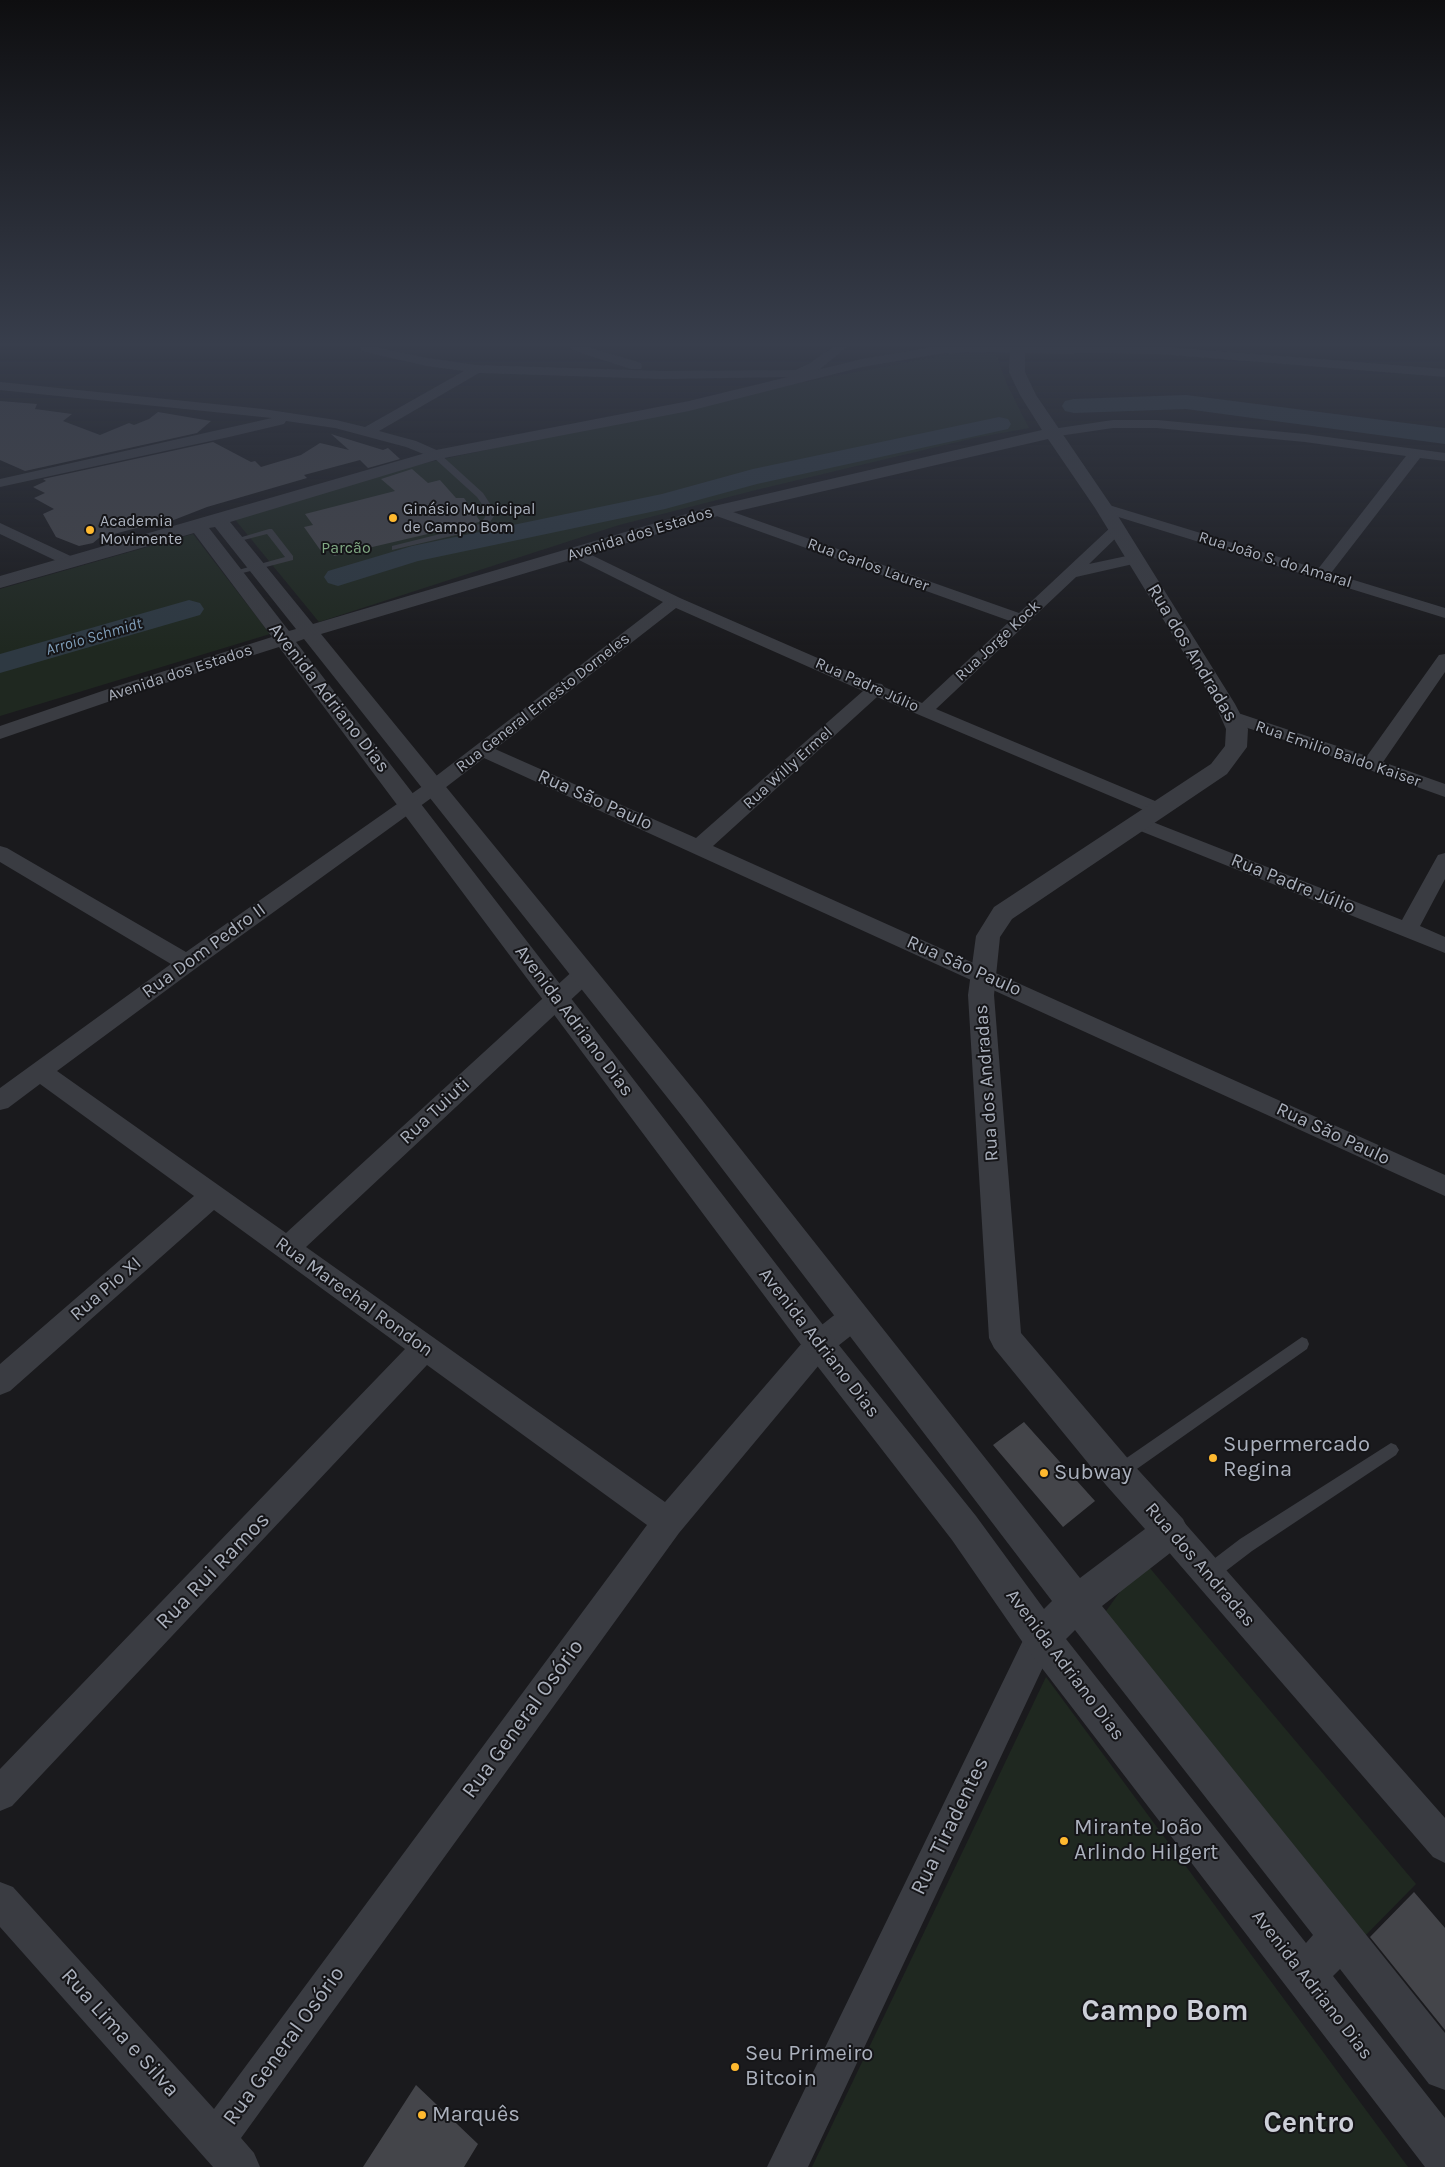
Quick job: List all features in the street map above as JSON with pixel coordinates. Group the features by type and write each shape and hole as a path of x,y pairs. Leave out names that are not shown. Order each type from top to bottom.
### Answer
{"street":[{"path":"0,483 160,448"},
{"path":"420,448 436,455"},
{"path":"0,582 71,562 218,529 436,455 471,448"},
{"name":"Avenida dos Estados","path":"0,733 121,691 297,636 716,511 987,448"},
{"name":"Rua dos Andradas","path":"1062,448 1136,559 1232,717 1237,729 1236,748 1219,769 1003,913 988,936 981,995 1005,1338 1118,1473 1171,1531 1445,1845"},
{"name":"Avenida dos Estados","path":"1380,448 1445,457"},
{"path":"1322,574 1416,453"},
{"name":"Rua Carlos Laurer","path":"716,511 1021,619"},
{"name":"Rua Jorge Kock","path":"924,711 1071,572 1110,519"},
{"name":"Rua João S. do Amaral","path":"1110,519 1322,574 1445,613"},
{"path":"0,528 71,562"},
{"name":"Avenida Adriano Dias","path":"218,529 246,571 422,795 584,974 692,1108 852,1318 1076,1604 1445,2068"},
{"name":"Rua Padre Júlio","path":"577,553 674,601 876,688 1150,816 1445,946"},
{"path":"1071,572 1136,559"},
{"name":"Rua General Ernesto Dorneles","path":"422,795 674,601"},
{"path":"1371,765 1445,659"},
{"name":"Rua Willy Ermel","path":"699,847 876,688"},
{"name":"Rua Emilio Baldo Kaiser","path":"1232,717 1304,740 1445,791"},
{"name":"Rua São Paulo","path":"482,750 983,975 1445,1186"},
{"name":"Avenida Adriano Dias","path":"422,795 556,998 819,1344 964,1528 1041,1637 1445,2155"},
{"name":"Rua Dom Pedro II","path":"0,1101 187,963 422,795"},
{"path":"0,853 187,963"},
{"path":"1407,930 1445,860"},
{"name":"Rua Tuiuti","path":"287,1249 584,974"},
{"name":"Rua Marechal Rondon","path":"40,1071 668,1522"},
{"name":"Rua Pio XI","path":"0,1382 213,1195"},
{"name":"Rua General Osório","path":"216,2139 668,1522 819,1344 852,1318"},
{"name":"Rua Rui Ramos","path":"0,1794 425,1348"},
{"name":"Rua Tiradentes","path":"787,2167 1041,1637 1076,1604 1171,1531"},
{"name":"Rua Lima e Silva","path":"0,1900 240,2167"},
{"path":"1304,1975 1342,1937"}],"lane":[{"path":"395,548 483,526 492,513 480,494 436,455"},
{"path":"218,529 269,531 290,558 246,571"},
{"path":"1118,1473 1302,1344"},
{"path":"1208,1574 1246,1545 1391,1450"}],"green space":[{"name":"Parcão","path":"494,448 932,448 619,525 319,622 233,517 416,465"},
{"path":"193,534 270,634 0,716 0,589"},
{"path":"1143,1560 1416,1884 1358,1943 1101,1618"},
{"path":"1046,1677 1408,2167 812,2167"}],"building":[{"path":"0,448 129,448 25,471 0,460"},
{"path":"185,448 225,448 251,462 255,461 261,467 301,455 312,448 349,450 347,448 377,448 383,450 388,448 400,459 368,468 360,460 304,475 307,478 207,507 166,523 163,521 99,538 93,543 79,546 56,537 43,514 54,509 34,498 45,493 33,487 46,481 43,479"},
{"name":"Ginásio Municipal de Campo Bom","path":"412,469 428,483 440,480 456,498 464,498 480,521 334,556 330,550 321,551 304,527 313,525 305,514 395,491 381,479"},
{"name":"Subway","path":"1024,1422 1095,1501 1063,1527 993,1445"},
{"path":"1414,1892 1445,1928 1445,2030 1370,1937"},
{"name":"Marquês","path":"416,2085 478,2144 464,2167 363,2167"}],"waterway":[{"name":"Arroio Schmidt","path":"338,577 412,554 665,501 753,477 887,448"},
{"name":"Arroio Schmidt","path":"0,664 189,609"}],"place":[{"name":"Ginásio Municipal de Campo Bom","path":"393,518"},
{"name":"Academia Movimente","path":"90,530"},
{"name":"Supermercado Regina","path":"1213,1458"},
{"name":"Subway","path":"1044,1473"},
{"name":"Mirante João Arlindo Hilgert","path":"1064,1841"},
{"name":"Seu Primeiro Bitcoin","path":"735,2067"},
{"name":"Marquês","path":"422,2115"}],"district":[{"name":"Campo Bom","path":"1165,2012"},
{"name":"Centro","path":"1309,2124"}]}
